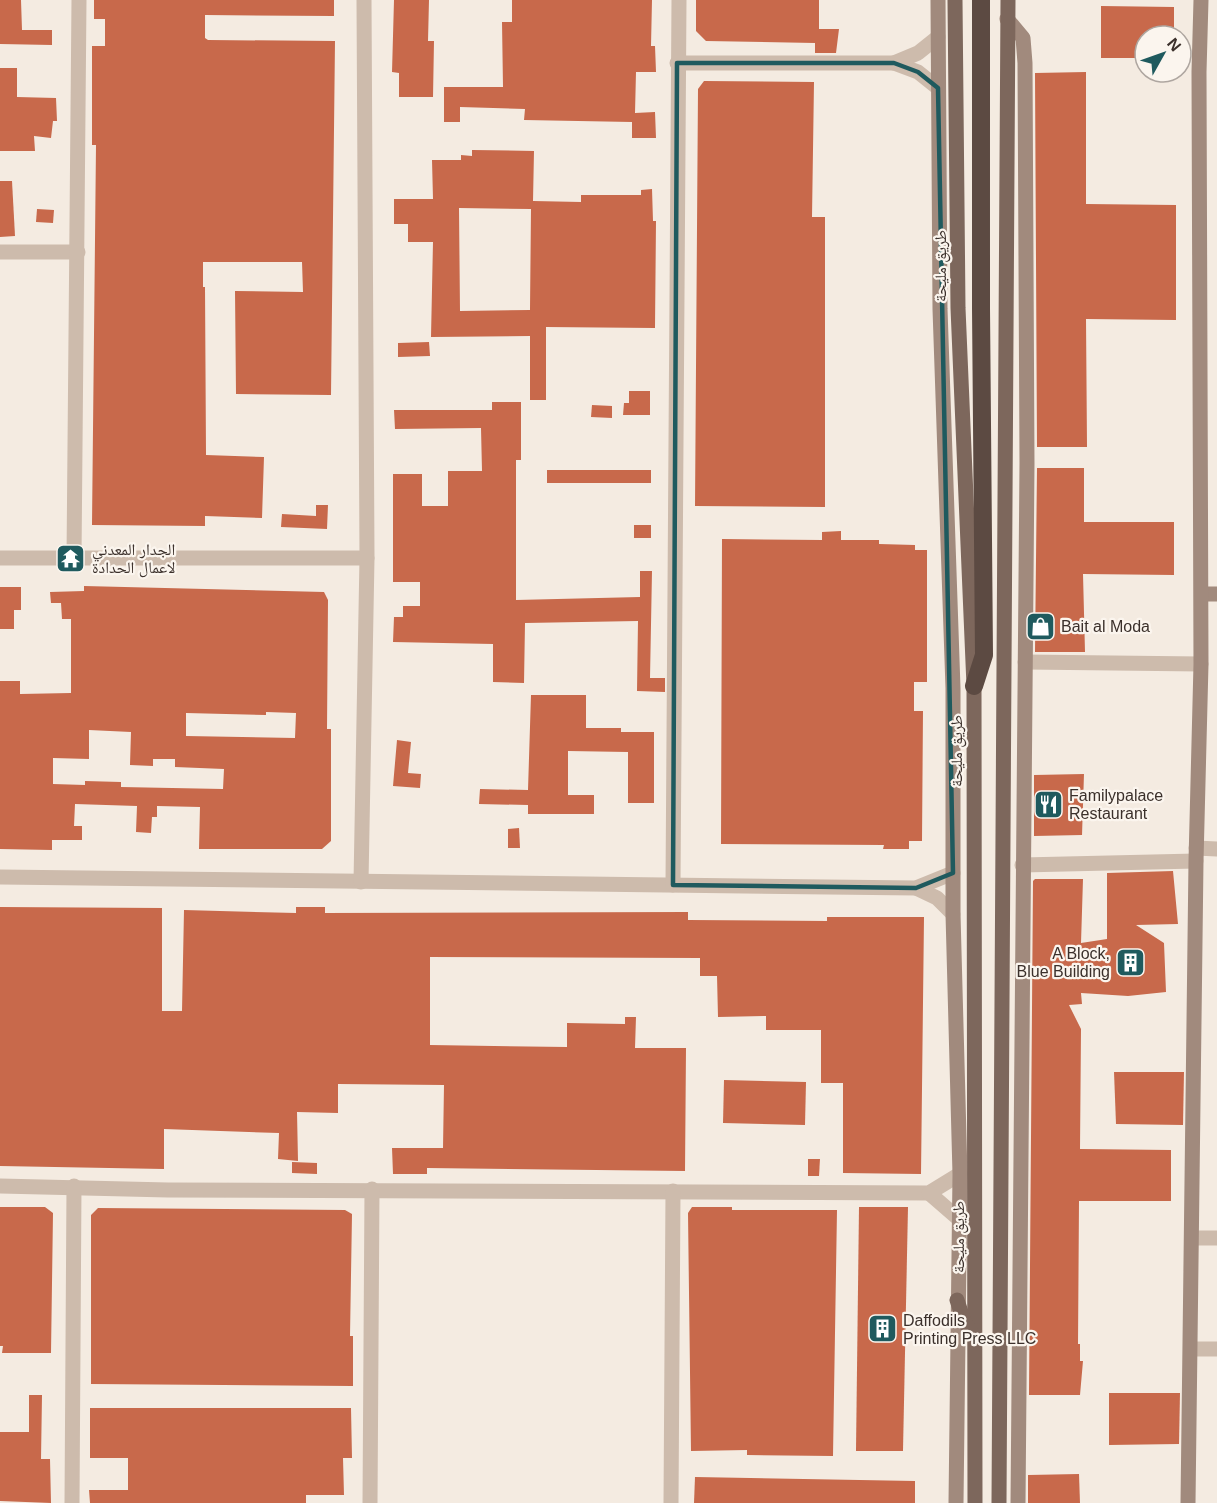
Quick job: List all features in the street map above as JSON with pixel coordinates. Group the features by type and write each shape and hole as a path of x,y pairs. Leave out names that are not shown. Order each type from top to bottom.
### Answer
{"highway":[{"path":"974,686 984,655 981,0"}],"main road":[{"name":"طريق مليحة","path":"955,0 958,308 974,686 975,1503"},
{"path":"999,1503 1008,0"},
{"path":"957,1300 964,1321 976,1340"}],"street":[{"path":"74,558 79,0"},
{"path":"362,882 367,558 364,0"},
{"path":"673,885 679,0"},
{"path":"938,0 940,309 953,688 953,914 960,1174 956,1503"},
{"path":"1188,1503 1196,855 1201,664 1209,594 1199,72 1201,0"},
{"path":"1007,20 1019,31 1025,46 1028,463 1022,865 1018,1503"},
{"path":"894,63 918,53 938,37"},
{"path":"678,63 894,63 918,72 938,88"},
{"path":"0,252 78,252"},
{"path":"0,558 367,558"},
{"path":"1025,662 1201,664"},
{"path":"1022,865 1196,855 1217,849"},
{"path":"0,877 916,888 954,873"},
{"path":"916,888 937,898 953,914"},
{"path":"0,1186 168,1190 372,1189 929,1193 960,1174"},
{"path":"72,1503 74,1186"},
{"path":"370,1503 372,1189"},
{"path":"671,1503 673,1191"},
{"path":"929,1193 959,1219"},
{"path":"1193,1238 1217,1238"},
{"path":"1191,1349 1217,1349"}],"highlighted area":[{"path":"677,63 894,63 918,72 938,88 953,873 916,888 673,885"}],"building":[{"path":"0,0 21,0 22,30 52,30 52,45 0,44"},
{"path":"94,0 334,0 334,16 205,15 205,38 208,40 335,41 331,395 236,394 235,291 303,292 302,262 203,262 206,455 264,457 262,518 205,516 205,526 92,525 96,145 92,145 92,46 105,46 105,19 94,19"},
{"path":"394,0 429,0 428,41 434,41 433,97 399,97 399,73 392,72"},
{"path":"512,0 652,0 651,46 655,46 656,72 636,72 635,113 655,112 656,138 632,138 632,122 524,120 525,109 460,107 460,122 444,122 444,87 503,87 502,22 512,22"},
{"path":"696,0 819,0 819,29 839,29 836,53 815,53 815,43 706,41 696,31"},
{"path":"1101,6 1174,7 1174,24 1133,24 1133,58 1101,58"},
{"path":"0,68 17,68 17,97 56,98 57,121 53,121 51,138 34,136 35,151 0,151"},
{"path":"1086,72 1086,204 1176,205 1176,320 1086,319 1087,447 1037,447 1035,73"},
{"path":"704,81 814,82 812,217 825,217 825,507 695,506 698,89"},
{"path":"472,150 534,151 533,201 581,202 581,195 641,195 641,190 652,189 653,221 656,221 655,328 546,327 546,400 530,400 530,336 431,337 433,242 408,242 408,224 394,224 394,199 433,199 432,160 461,160 461,155 472,156","holes":["459,208 531,209 530,310 460,311"]},
{"path":"0,181 12,181 15,236 0,237"},
{"path":"37,209 54,210 53,223 36,222"},
{"path":"429,342 430,356 398,357 398,343"},
{"path":"629,391 650,391 650,415 623,415 624,403 629,403"},
{"path":"492,402 521,402 521,460 516,460 516,600 640,597 640,571 652,571 650,678 665,678 665,692 637,691 638,621 525,623 524,683 493,682 493,644 393,642 394,617 403,617 403,606 420,606 420,582 393,582 393,474 422,474 422,506 448,506 448,471 482,471 481,428 395,429 394,410 492,410"},
{"path":"592,405 612,406 612,418 591,417"},
{"path":"1037,468 1084,468 1084,522 1174,522 1174,575 1083,574 1085,652 1035,652"},
{"path":"547,470 651,470 651,483 547,483"},
{"path":"316,505 328,505 327,529 281,527 282,514 316,516"},
{"path":"634,525 651,525 651,538 634,538"},
{"path":"841,531 841,540 879,540 879,544 915,545 915,550 927,550 927,682 914,682 914,711 923,711 922,841 909,841 909,849 883,849 884,845 721,844 722,539 822,540 822,532"},
{"path":"84,586 324,592 328,600 327,729 331,729 331,841 322,849 199,849 200,807 157,806 157,817 152,817 151,833 136,832 137,806 75,804 74,826 82,826 82,840 52,840 52,850 0,849 0,681 20,681 20,694 71,693 71,619 62,619 61,603 51,603 50,592 84,591","holes":["266,712 296,713 295,738 186,736 186,713 266,715","89,730 131,732 130,765 153,766 153,759 175,759 175,767 224,769 223,789 121,787 121,782 85,781 85,785 53,784 53,758 89,759"]},
{"path":"0,587 21,587 21,610 14,610 14,629 0,629"},
{"path":"531,695 586,695 586,728 621,728 621,732 654,732 654,803 628,803 628,752 568,751 568,795 594,795 594,814 528,814 528,805 479,804 480,789 528,790"},
{"path":"397,740 411,742 408,773 421,774 420,788 393,786"},
{"path":"1084,774 1082,835 1034,836 1034,775"},
{"path":"519,828 520,848 508,848 508,829"},
{"path":"1173,871 1178,924 1136,925 1164,943 1166,992 1128,996 1081,993 1082,1004 1069,1005 1081,1029 1080,1149 1171,1150 1171,1201 1079,1201 1078,1344 1080,1344 1080,1361 1083,1361 1080,1395 1029,1395 1033,881 1035,879 1083,879 1081,943 1107,939 1107,873"},
{"path":"0,907 162,908 162,1011 182,1011 184,910 296,913 296,907 325,907 325,913 688,912 688,920 827,921 827,917 924,917 921,1174 843,1173 843,1083 821,1083 821,1030 766,1030 766,1016 718,1017 717,976 700,976 700,958 430,957 430,1045 567,1047 567,1023 625,1024 625,1017 636,1017 635,1048 686,1048 685,1171 427,1168 427,1174 393,1174 392,1148 443,1148 444,1085 338,1084 338,1113 297,1112 298,1161 278,1159 279,1133 164,1129 164,1169 0,1166"},
{"path":"1114,1072 1184,1072 1183,1125 1116,1124"},
{"path":"724,1080 806,1082 805,1125 723,1123"},
{"path":"808,1159 820,1159 819,1176 808,1176"},
{"path":"292,1162 317,1163 317,1174 292,1173"},
{"path":"0,1207 45,1207 53,1213 51,1353 2,1353 3,1346 0,1346"},
{"path":"692,1207 732,1207 732,1210 837,1210 833,1456 747,1455 747,1450 691,1451 688,1213"},
{"name":"Daffodils Printing Press LLC","path":"859,1207 908,1207 903,1451 856,1451"},
{"path":"98,1208 345,1210 352,1214 350,1336 353,1336 353,1386 91,1384 91,1215"},
{"path":"1109,1393 1180,1393 1179,1444 1109,1445"},
{"path":"29,1395 42,1395 41,1459 50,1459 51,1503 0,1501 0,1432 29,1432"},
{"path":"90,1408 351,1408 352,1458 343,1458 344,1495 306,1495 306,1503 90,1503 89,1490 128,1490 128,1458 90,1458"},
{"path":"1079,1474 1080,1503 1028,1503 1028,1475"},
{"path":"695,1477 915,1481 915,1503 694,1503"}],"place":[{"name":"الجدار المعدني لاعمال الحدادة","path":"71,558"},
{"name":"Bait al Moda","path":"1040,626"},
{"name":"Familypalace Restaurant","path":"1048,804"},
{"name":"A Block, Blue Building","path":"1131,962"},
{"name":"Daffodils Printing Press LLC","path":"882,1329"}]}
